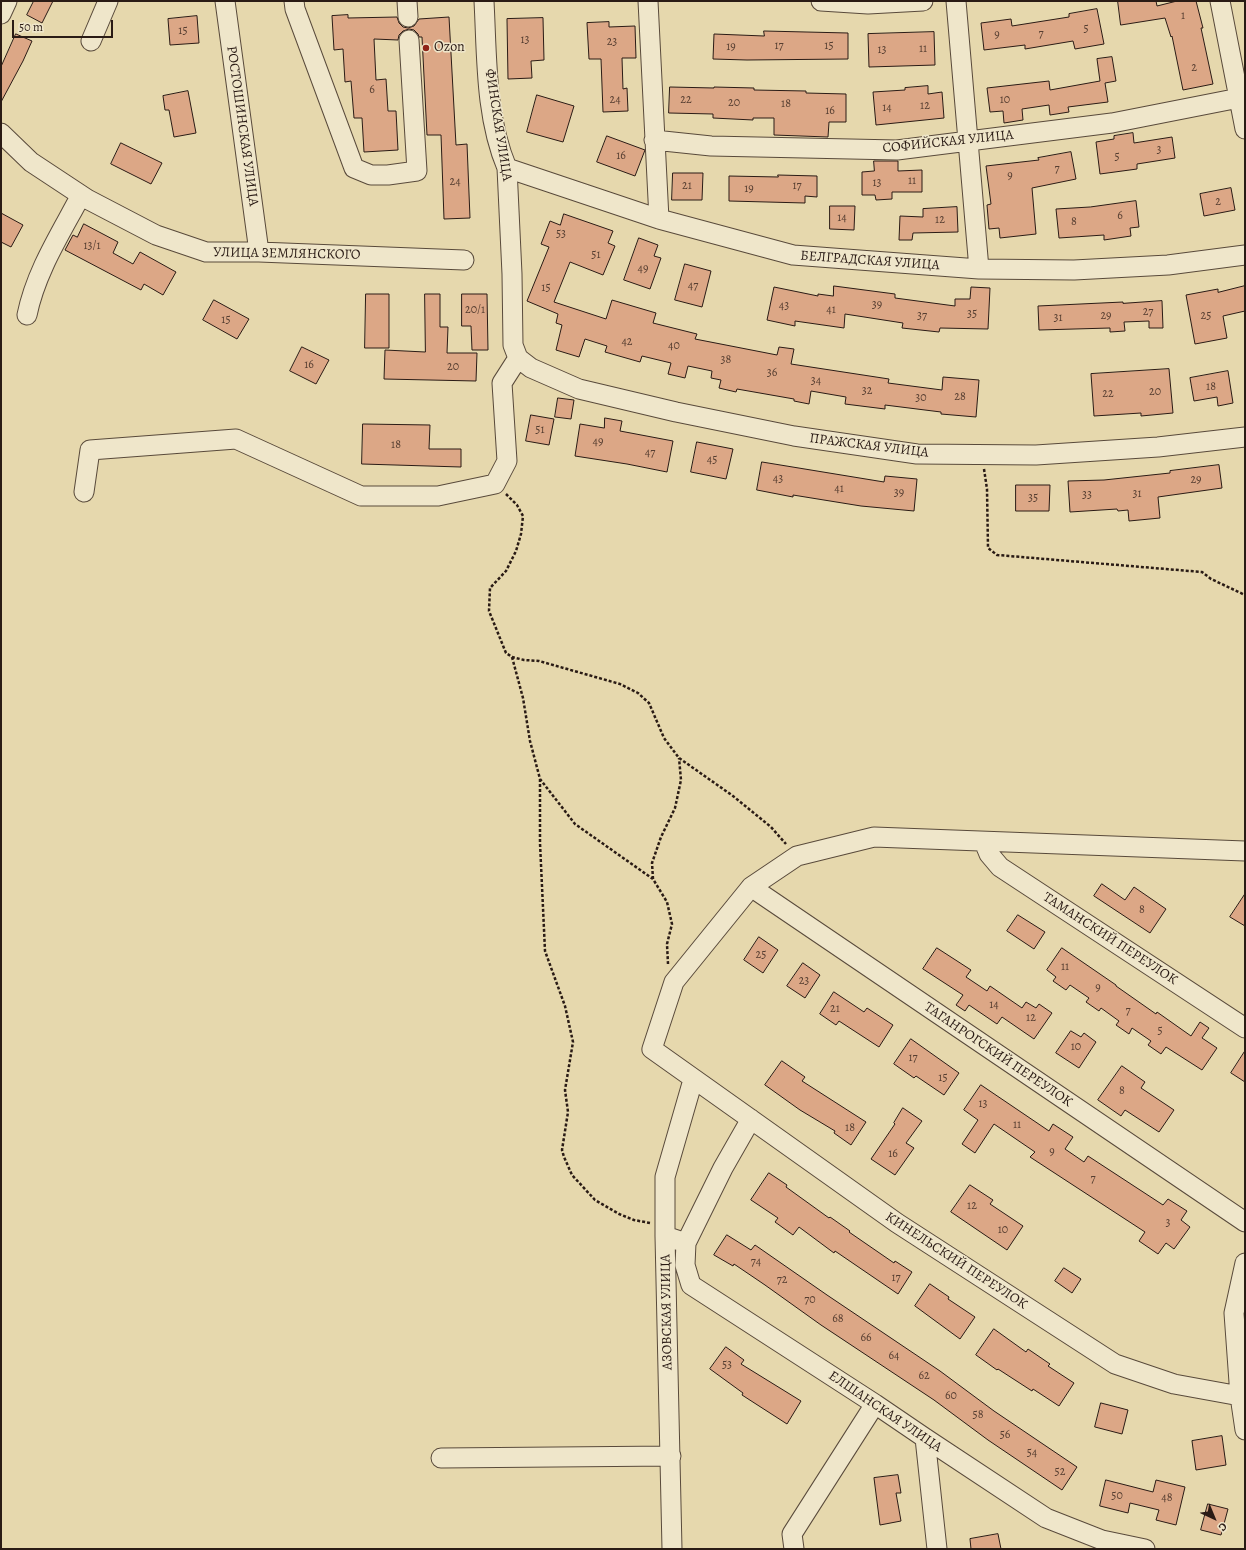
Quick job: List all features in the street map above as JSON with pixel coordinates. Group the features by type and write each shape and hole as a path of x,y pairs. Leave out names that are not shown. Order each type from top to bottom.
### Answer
{"street":[{"path":"1,14 7,1"},
{"path":"91,41 108,1"},
{"name":"РОСТОШИНСКАЯ УЛИЦА","path":"225,1 259,252"},
{"path":"294,1 295,9 354,168 371,175 388,175 417,171 409,40"},
{"name":"ФИНСКАЯ УЛИЦА","path":"484,1 488,86 500,152 507,168 515,352"},
{"path":"648,1 659,219"},
{"path":"821,1 868,4 923,1"},
{"path":"956,1 979,269"},
{"path":"1220,1 1245,129"},
{"name":"СОФИЙСКАЯ УЛИЦА","path":"654,140 711,146 898,150 1112,124 1239,98"},
{"name":"УЛИЦА ЗЕМЛЯНСКОГО","path":"1,133 31,162 81,195 156,235 206,252 259,252 464,260"},
{"name":"БЕЛГРАДСКАЯ УЛИЦА","path":"507,168 659,219 793,255 979,269 1074,270 1168,265 1245,255"},
{"path":"27,314 40,271 81,195"},
{"path":"84,492 90,450 236,439 361,496 438,496 495,484 507,461 502,383 515,352"},
{"name":"ПРАЖСКАЯ УЛИЦА","path":"515,352 531,368 579,389 676,412 794,436 917,454 1036,455 1158,446 1245,437"},
{"path":"674,982 751,888 797,856 874,838 1245,851"},
{"name":"ТАМАНСКИЙ ПЕРЕУЛОК","path":"984,842 990,854 1000,867 1245,1028"},
{"name":"ТАГАНРОГСКИЙ ПЕРЕУЛОК","path":"751,888 1245,1222"},
{"name":"КИНЕЛЬСКИЙ ПЕРЕУЛОК","path":"674,982 652,1050 693,1080 751,1118 897,1223 1115,1364 1174,1384 1240,1396"},
{"name":"АЗОВСКАЯ УЛИЦА","path":"672,1549 665,1177 693,1080"},
{"path":"665,1236 686,1243 723,1168 751,1118"},
{"name":"ЕЛШАНСКАЯ УЛИЦА","path":"686,1243 685,1266 691,1285 875,1404 1046,1518 1103,1544 1145,1549"},
{"path":"1245,1263 1234,1312 1240,1396 1245,1430"},
{"path":"794,1549 792,1534 875,1404"},
{"path":"924,1438 937,1549"},
{"path":"441,1458 671,1456"}],"path":[{"path":"980,454 987,489 988,548 997,555 1202,572 1211,579 1245,595"},
{"path":"495,484 517,505 523,516 521,534 516,550 506,572 490,588 489,611 506,653 512,658 540,661 620,684 638,693 649,703 664,738 679,758 733,796 771,826 797,856"},
{"path":"512,658 523,698 530,741 540,779 540,842 545,951 565,1006 573,1042 565,1090 568,1112 562,1150 572,1175 595,1200 619,1214 634,1220 651,1223 665,1236"},
{"path":"653,879 652,863 661,838 675,808 681,780 679,758"},
{"path":"540,779 579,827 653,879 667,902 672,924 667,944 669,973 674,982"}],"building":[{"path":"34,1 53,1 42,23 27,15"},
{"path":"1118,1 1156,1 1157,6 1177,1 1196,1 1203,28 1201,28 1213,84 1183,90 1172,36 1171,37 1165,18 1121,25"},
{"path":"1097,9 1104,44 1075,49 1073,41 1025,49 1025,45 984,50 981,23 1011,19 1012,26 1069,17 1069,14"},
{"path":"348,15 348,18 397,17 399,23 403,27 408,28 414,26 419,19 449,17 456,145 467,144 470,218 444,219 441,135 427,135 422,37 419,37 414,30 409,29 403,31 399,35 398,40 374,39 376,80 386,79 388,111 396,111 398,150 364,152 362,118 354,118 351,81 345,82 343,49 334,50 332,16"},
{"path":"197,16 199,43 170,45 168,19"},
{"path":"543,18 544,60 531,61 532,78 508,79 507,19"},
{"path":"609,22 609,27 635,26 636,58 622,58 623,89 627,88 628,111 603,112 601,59 589,59 587,23"},
{"path":"764,31 848,33 848,59 713,59 714,34 764,36"},
{"path":"934,32 935,65 869,67 868,34"},
{"path":"16,34 32,41 1,102 1,67"},
{"path":"1112,57 1116,81 1105,83 1108,102 1068,107 1069,112 1050,115 1049,105 1022,109 1023,120 1004,123 1003,111 990,112 987,88 1049,81 1050,90 1100,81 1097,59"},
{"path":"928,86 928,94 942,92 944,118 876,125 873,92 905,90 905,88"},
{"path":"670,87 754,88 754,90 806,91 806,93 846,94 846,122 829,122 828,137 774,135 774,118 753,118 753,120 713,118 713,114 669,113"},
{"path":"188,91 196,133 174,137 169,110 165,110 163,96"},
{"path":"537,95 574,106 563,142 527,132"},
{"path":"1133,133 1134,143 1172,137 1175,158 1137,164 1137,169 1100,174 1096,142 1114,139 1114,136"},
{"path":"607,136 645,150 635,176 597,162"},
{"path":"121,143 162,163 151,184 111,164"},
{"path":"1071,152 1076,179 1032,188 1036,234 1000,238 999,228 989,229 987,205 991,204 986,166 1039,160 1038,158"},
{"path":"874,161 898,161 898,171 922,170 922,192 892,192 892,199 876,200 875,195 862,195 862,172 874,171"},
{"path":"673,173 703,173 702,200 672,200"},
{"path":"778,175 817,176 817,197 805,196 805,203 729,201 729,176 778,177"},
{"path":"1231,188 1235,210 1204,216 1200,194"},
{"path":"1136,201 1139,227 1130,228 1131,236 1104,240 1104,235 1059,238 1056,209 1090,207"},
{"path":"830,206 855,206 854,230 830,229"},
{"path":"957,207 958,232 913,233 912,240 899,240 900,216 923,217 923,209"},
{"path":"1,213 23,225 11,247 1,242"},
{"path":"564,214 613,231 608,243 615,246 603,275 570,262 554,302 606,319 612,300 656,313 653,323 697,334 695,339 777,355 779,347 794,349 791,364 889,379 888,383 942,390 943,377 979,380 976,417 941,414 941,412 885,405 885,409 845,404 846,397 811,391 809,404 794,401 794,399 737,389 736,392 719,388 721,380 711,378 712,371 688,366 685,378 668,374 671,363 642,356 640,362 605,352 607,346 585,339 579,357 556,350 562,325 556,323 558,314 527,301 549,247 541,244 550,221 560,225"},
{"path":"84,224 118,242 113,253 133,264 140,252 176,272 163,295 144,284 141,290 65,250 73,235 77,237"},
{"path":"639,238 658,245 654,256 661,258 650,289 624,280"},
{"path":"685,264 711,271 702,307 675,300"},
{"path":"834,286 895,294 895,298 955,306 955,299 970,299 971,287 990,288 988,329 940,328 939,332 902,328 903,323 845,314 844,328 795,321 795,326 767,320 774,287 818,296 818,294 833,296"},
{"path":"1245,286 1245,311 1223,316 1227,338 1195,344 1186,295 1218,289 1218,292"},
{"path":"366,294 389,294 389,348 365,348"},
{"path":"425,294 440,294 440,327 448,327 447,353 477,353 476,381 384,379 385,350 425,352"},
{"path":"462,294 487,294 488,350 472,350 471,326 462,326"},
{"path":"214,300 249,319 237,339 203,320"},
{"path":"1162,301 1163,328 1149,328 1149,321 1124,322 1125,331 1110,332 1110,328 1039,330 1038,306"},
{"path":"302,347 329,360 316,384 290,371"},
{"path":"1169,369 1173,413 1141,416 1141,413 1094,416 1091,374"},
{"path":"1228,371 1233,403 1218,406 1217,397 1194,401 1190,378"},
{"path":"558,398 574,400 571,419 555,417"},
{"path":"531,415 554,419 549,445 526,441"},
{"path":"605,418 622,421 620,431 673,441 667,472 575,456 580,424 604,428"},
{"path":"363,424 430,425 429,449 461,449 461,467 362,464"},
{"path":"697,442 733,449 726,479 691,472"},
{"path":"762,462 884,482 885,476 917,479 914,511 861,506 793,495 793,497 757,490"},
{"path":"1219,465 1222,488 1158,497 1160,518 1129,521 1128,510 1118,511 1117,509 1070,512 1068,481 1104,480 1170,473 1170,471"},
{"path":"1016,485 1050,485 1049,511 1016,511"},
{"path":"1102,884 1125,900 1134,887 1166,909 1150,933 1094,896"},
{"path":"1245,894 1245,926 1230,917"},
{"path":"1018,915 1045,932 1034,949 1007,931"},
{"path":"759,937 778,950 763,973 744,960"},
{"path":"937,948 971,970 966,977 987,991 990,986 1022,1008 1026,1002 1036,1008 1039,1004 1052,1013 1034,1039 1002,1017 997,1024 969,1005 965,1011 956,1005 963,995 923,969"},
{"path":"1062,948 1156,1014 1157,1012 1191,1036 1200,1022 1209,1028 1202,1038 1217,1048 1202,1070 1166,1047 1161,1054 1148,1045 1151,1041 1132,1028 1129,1034 1116,1025 1119,1021 1101,1008 1099,1011 1086,1002 1089,998 1070,985 1066,990 1053,981 1056,977 1047,970"},
{"path":"803,963 820,975 805,998 787,986"},
{"path":"834,992 864,1012 867,1008 893,1025 879,1047 839,1021 836,1025 820,1014"},
{"path":"1071,1031 1081,1037 1084,1033 1096,1042 1079,1068 1056,1053"},
{"path":"911,1039 959,1073 944,1095 916,1076 914,1078 894,1064"},
{"path":"1245,1051 1245,1082 1231,1073"},
{"path":"782,1061 805,1077 802,1081 866,1122 851,1145 834,1133 835,1131 800,1110 765,1085"},
{"path":"1122,1066 1145,1082 1141,1088 1174,1110 1159,1132 1125,1110 1121,1116 1098,1100"},
{"path":"981,1085 1049,1131 1053,1124 1073,1137 1065,1149 1084,1162 1088,1156 1163,1205 1168,1199 1187,1211 1181,1220 1190,1227 1174,1249 1166,1243 1158,1254 1139,1241 1145,1232 1030,1157 1035,1152 994,1124 975,1153 962,1144 978,1120 964,1110"},
{"path":"903,1108 922,1121 906,1143 914,1148 895,1175 871,1159 895,1124 894,1123"},
{"path":"769,1173 829,1218 830,1217 850,1231 849,1232 894,1263 895,1261 912,1272 898,1294 835,1251 834,1253 799,1227 793,1235 775,1222 778,1218 751,1200"},
{"path":"970,1185 993,1200 990,1204 1023,1226 1007,1250 951,1212"},
{"path":"727,1235 751,1250 755,1245 940,1371 994,1411 1077,1467 1062,1490 988,1440 934,1400 821,1325 734,1264 733,1266 714,1255"},
{"path":"1064,1268 1081,1279 1072,1293 1055,1281"},
{"path":"930,1284 949,1297 948,1299 975,1317 960,1339 915,1306"},
{"path":"994,1329 1026,1352 1028,1349 1050,1364 1048,1366 1074,1383 1059,1406 1033,1389 1032,1391 998,1369 997,1370 976,1355"},
{"path":"726,1347 744,1360 741,1364 801,1401 787,1424 742,1395 743,1393 710,1369"},
{"path":"1101,1403 1128,1410 1122,1434 1095,1427"},
{"path":"1222,1436 1226,1465 1196,1470 1192,1441"},
{"path":"898,1475 901,1493 896,1493 901,1521 880,1525 874,1478"},
{"path":"1106,1480 1153,1492 1156,1480 1185,1487 1176,1525 1156,1520 1159,1510 1130,1503 1128,1513 1100,1506"},
{"path":"1208,1504 1228,1509 1221,1535 1201,1530"},
{"path":"998,1534 1001,1549 971,1549 970,1539"}],"place":[{"name":"Ozon","path":"426,48"}]}
